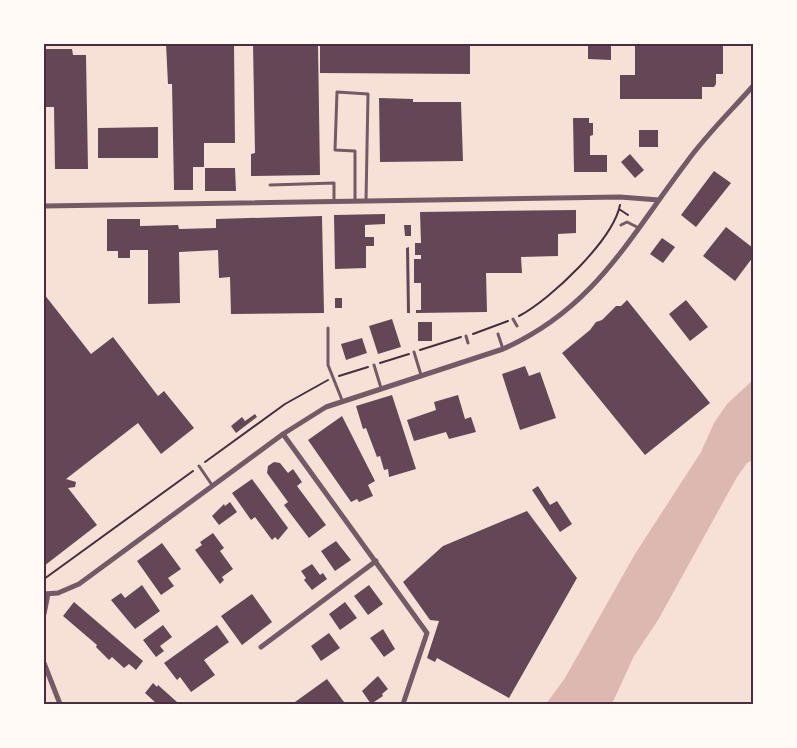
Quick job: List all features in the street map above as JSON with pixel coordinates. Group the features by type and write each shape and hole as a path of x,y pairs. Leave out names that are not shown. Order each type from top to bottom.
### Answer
{"street":[{"path":"44,614 46,594 58,594 79,584 311,415 342,400 503,349 556,321 601,278 695,151 753,86"},
{"path":"44,206 620,197 658,200"},
{"path":"283,434 427,633 403,704"},
{"path":"261,647 376,561"},
{"path":"44,663 60,704"}],"lane":[{"path":"355,201 355,151 335,150 337,92 368,94 366,201"},
{"path":"270,185 334,183 334,201"},
{"path":"621,225 627,222 639,228"},
{"path":"513,319 516,326"},
{"path":"328,328 328,366 342,400"},
{"path":"498,334 503,349"},
{"path":"466,336 468,343"},
{"path":"414,352 421,375"},
{"path":"374,365 381,388"},
{"path":"199,466 213,486"}],"path":[{"path":"619,209 626,212 628,218"}],"shaded area":[{"path":"753,380 753,460 747,463 737,477 658,620 634,656 612,704 546,704 565,678 635,554 701,452 714,423 727,404"}],"building":[{"path":"166,44 234,44 235,143 204,143 204,167 193,167 193,190 174,190 172,84 168,84"},
{"path":"253,44 318,44 320,175 251,176 251,154 255,153"},
{"path":"320,44 470,44 470,74 320,73"},
{"path":"588,44 611,44 611,60 588,59"},
{"path":"635,44 723,45 723,74 716,74 716,84 714,87 702,87 702,99 620,99 620,75 635,75"},
{"path":"44,49 72,49 73,55 86,55 88,169 55,169 54,107 44,107"},
{"path":"379,98 413,99 413,102 461,102 463,161 380,162"},
{"path":"573,118 589,118 589,123 593,123 593,135 590,136 590,155 607,155 607,172 574,172"},
{"path":"158,127 158,158 98,158 98,128"},
{"path":"639,130 658,130 658,147 639,147"},
{"path":"630,154 644,170 635,178 621,162"},
{"path":"205,168 235,168 236,191 205,191"},
{"path":"714,171 731,183 696,227 681,215"},
{"path":"576,210 576,233 558,234 558,256 521,257 522,273 486,273 487,312 416,313 416,310 421,310 421,283 414,283 414,259 421,259 421,255 415,255 415,243 421,243 420,212"},
{"path":"385,214 385,224 365,225 365,237 374,237 374,246 366,246 366,268 335,269 334,215"},
{"path":"322,216 324,313 231,314 230,277 219,278 218,250 179,252 180,303 148,304 148,250 130,250 130,258 118,258 118,251 107,251 107,219 140,219 140,226 178,225 179,229 216,228 216,219"},
{"path":"404,225 411,225 411,236 405,236"},
{"path":"726,227 753,248 753,257 735,281 703,256"},
{"path":"662,238 675,247 663,263 650,254"},
{"path":"409,247 410,313 407,313 406,248"},
{"path":"44,294 91,354 113,337 158,396 164,391 194,428 161,454 138,423 66,479 76,482 75,487 68,488 97,525 44,566"},
{"path":"335,298 342,298 342,308 335,308"},
{"path":"627,300 710,403 645,455 562,353 590,330 596,322 602,320 616,306 621,306"},
{"path":"686,300 708,327 690,341 669,314"},
{"path":"392,319 401,347 378,354 369,326"},
{"path":"418,322 432,322 432,341 418,341"},
{"path":"362,338 367,353 346,360 341,344"},
{"path":"525,366 529,376 540,372 556,418 520,430 502,374"},
{"path":"392,395 416,469 389,477 388,469 384,470 380,456 377,457 366,428 363,429 356,406"},
{"path":"458,395 465,419 471,417 476,432 449,439 446,432 414,441 407,420 436,410 434,402"},
{"path":"255,414 257,417 236,433 231,426 242,417 245,421"},
{"path":"342,416 375,481 368,485 373,496 359,502 357,499 351,502 308,440"},
{"path":"274,462 280,463 288,473 293,469 302,482 297,486 326,525 309,538 284,505 288,502 267,473 268,466"},
{"path":"252,479 288,528 278,540 275,537 272,540 255,517 251,520 232,493"},
{"path":"538,486 550,505 557,501 572,524 560,532 532,490"},
{"path":"230,502 237,512 219,525 212,516 224,504 225,506"},
{"path":"527,511 577,578 509,698 437,658 435,662 427,658 439,621 430,620 403,582 443,546"},
{"path":"213,533 224,548 220,551 233,569 222,577 224,580 220,584 195,550 202,545 200,542"},
{"path":"336,541 351,560 335,571 321,551"},
{"path":"162,543 181,569 168,578 174,586 161,595 137,561"},
{"path":"312,564 320,575 323,573 327,579 312,590 304,580 306,578 301,571"},
{"path":"142,585 160,611 135,629 111,600 121,593 125,598"},
{"path":"369,585 383,604 368,615 354,596"},
{"path":"252,594 272,622 242,645 221,616"},
{"path":"74,602 143,661 136,670 129,664 124,668 112,657 109,660 96,647 97,645 63,616"},
{"path":"345,602 357,618 340,630 329,614"},
{"path":"163,625 172,637 160,646 164,651 156,657 143,640"},
{"path":"217,625 229,642 204,660 215,675 191,692 180,677 177,680 164,663"},
{"path":"383,629 395,649 384,657 370,638"},
{"path":"329,633 340,648 321,661 311,646"},
{"path":"378,676 388,689 382,694 383,696 371,704 362,691"},
{"path":"327,679 344,702 341,704 297,704 295,702"},
{"path":"153,683 157,687 158,685 177,702 174,704 157,704 145,693"}]}
